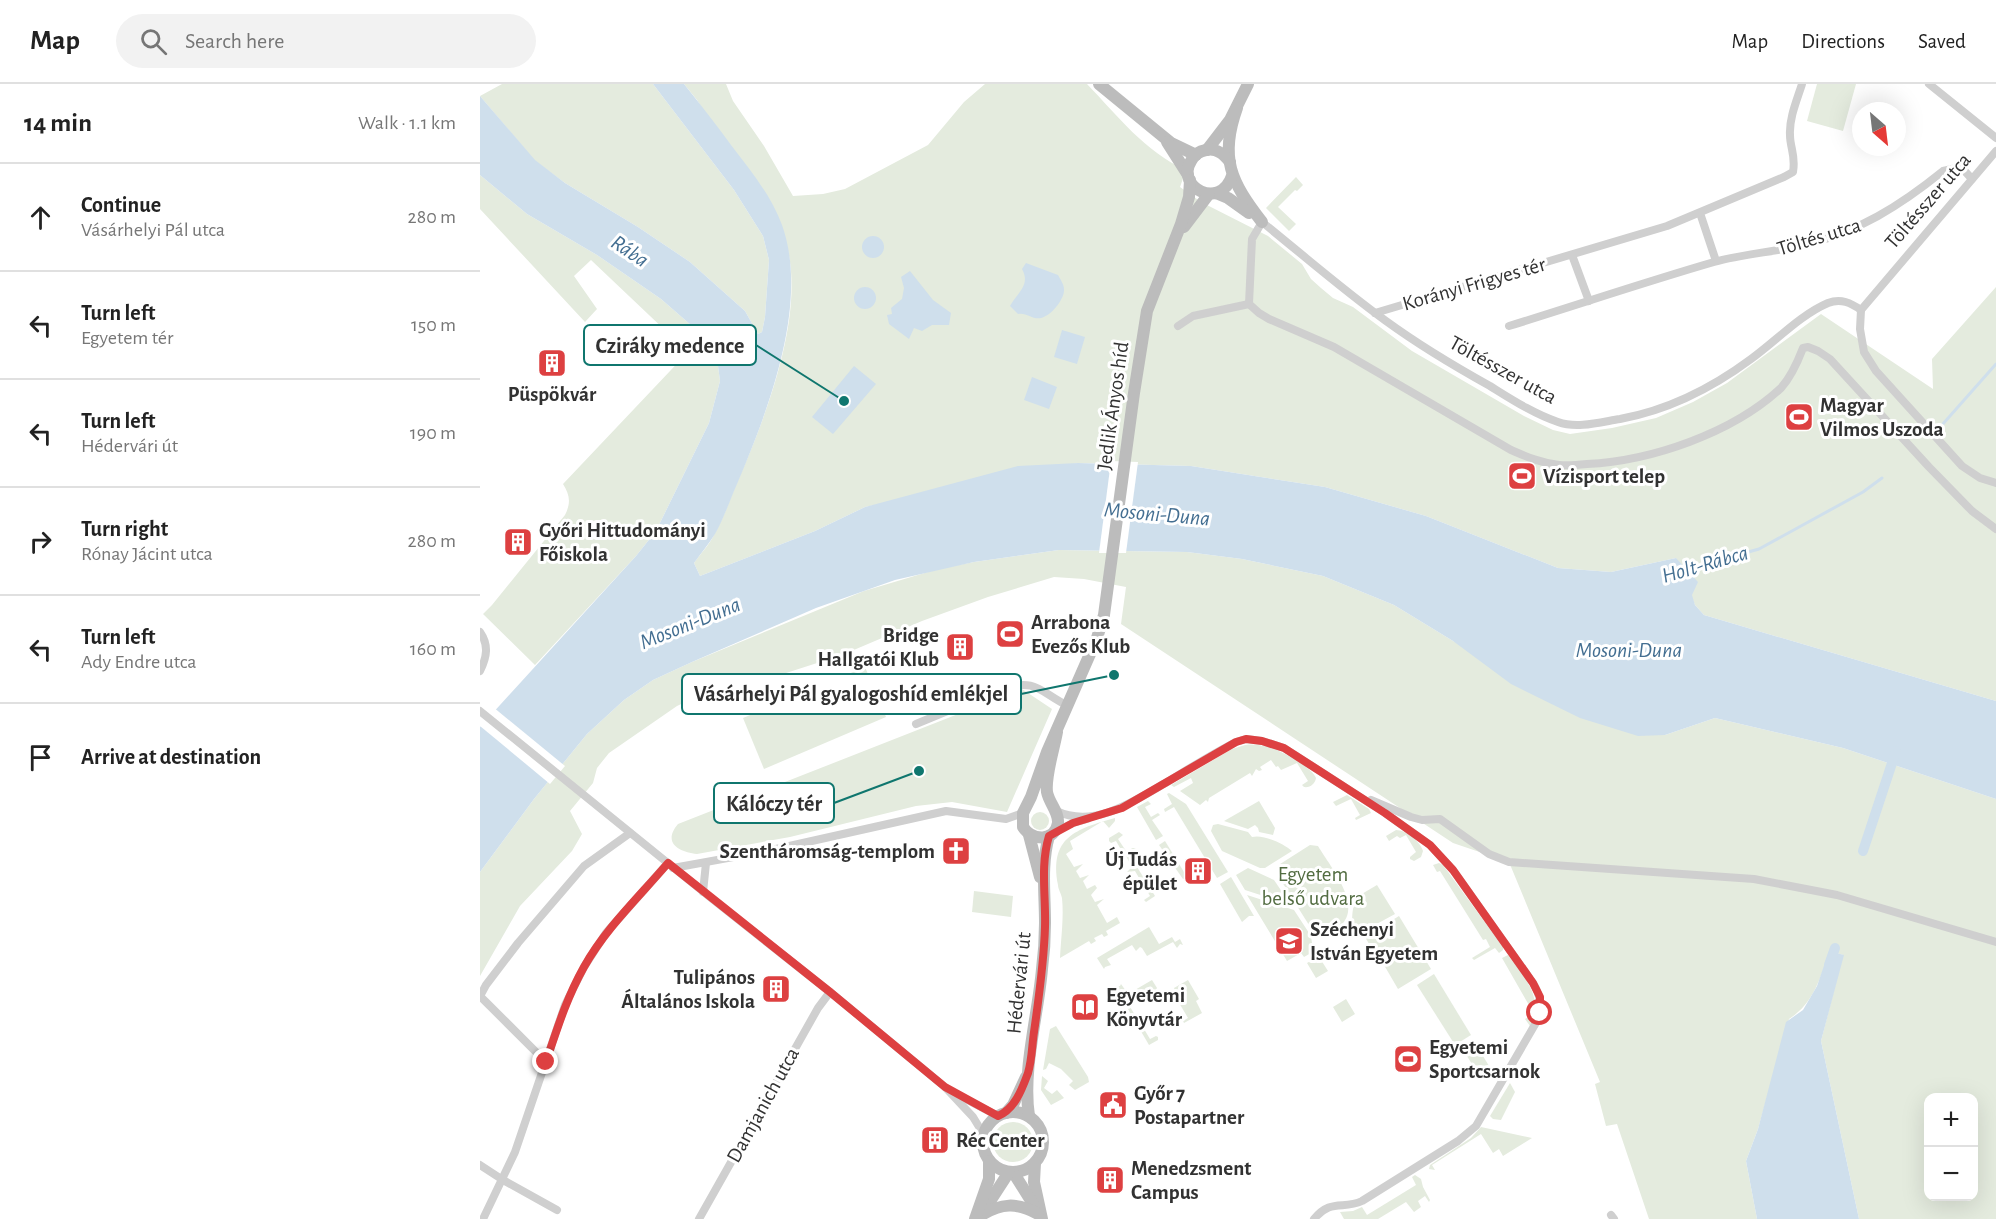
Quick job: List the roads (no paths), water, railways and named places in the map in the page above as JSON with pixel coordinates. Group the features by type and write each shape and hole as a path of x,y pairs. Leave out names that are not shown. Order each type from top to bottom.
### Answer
{"street":[{"path":"1099,84 1171,143 1202,152 1221,152 1230,162"},
{"path":"1189,178 1189,164 1220,135 1237,108 1248,84"},
{"name":"Korányi Frigyes tér","path":"1375,313 1667,226 1784,177 1793,172 1793,149 1789,137 1790,124 1802,84"},
{"path":"1929,84 1996,138"},
{"path":"1237,108 1228,139 1232,176 1247,204 1262,222"},
{"path":"1163,136 1197,189 1228,198 1262,222"},
{"name":"Töltésszer utca","path":"1262,222 1375,313 1439,357 1558,423 1592,424 1658,410 1693,396 1722,379 1812,312 1828,303 1838,300 1861,310 1996,151"},
{"name":"Töltés utca","path":"1716,261 1804,245 1863,225 1899,205 1943,171 1951,168 1961,167 1972,179"},
{"path":"1212,193 1226,187 1232,176"},
{"name":"Jedlik Ányos híd","path":"1057,732 1097,638 1104,615 1134,393 1148,311 1187,206 1189,178"},
{"name":"Jedlik Ányos híd","path":"1174,244 1201,202 1212,193"},
{"path":"1509,326 1716,261 1700,213"},
{"path":"1249,304 1252,239 1262,222"},
{"name":"Korányi Frigyes tér","path":"1572,255 1589,301"},
{"path":"1178,326 1193,316 1249,304"},
{"path":"1249,304 1269,319 1334,347 1510,450 1536,460 1561,465 1614,463 1680,447 1741,417 1782,387 1797,364 1803,348 1808,347 1830,359 1929,467 1972,511 1996,529"},
{"path":"1861,310 1860,329 1864,352 1876,371 1962,466 1980,478 1996,483"},
{"path":"480,632 486,651 480,671"},
{"path":"916,724 1002,688 1015,685 1027,684 1037,687 1068,706"},
{"path":"480,711 945,1087 973,1117 984,1135 985,1153 995,1166 1011,1172 1021,1172 1040,1157 1044,1141 1039,1125 1029,1116 1022,1113 1002,1114 945,1087"},
{"path":"1051,834 1058,822 1047,788 1057,732"},
{"path":"1057,732 1024,811 1022,823 1029,835 1039,838 1073,823 1130,804 1236,742 1251,739 1269,742 1284,748 1362,798 1434,849 1453,870 1536,987 1540,1000 1540,1013 1484,1116 1465,1136 1362,1201 1330,1206 1314,1219"},
{"path":"1362,798 1381,803 1422,820 1440,819 1489,854 1509,862 1754,879 1837,895 1996,942"},
{"path":"483,1219 515,1152 565,1005 584,967 606,933 670,866 706,863 946,811 1006,819 1024,811 1030,804 1041,802 1081,816 1101,814"},
{"path":"546,1062 480,996 518,943 584,866 630,833"},
{"name":"Hédervári út","path":"1029,1116 1029,1071 1042,971 1045,854 1051,834"},
{"name":"Hédervári út","path":"1029,835 1045,898"},
{"path":"703,892 706,863"},
{"name":"Damjanich utca","path":"699,1219 818,1008 830,992"},
{"name":"Hédervári út","path":"1002,1114 1013,1105 1029,1071"},
{"path":"984,1135 992,1121 1002,1114"},
{"path":"977,1218 989,1179 989,1161"},
{"path":"1035,1163 1034,1182 1040,1217"},
{"path":"480,1165 557,1210"},
{"path":"1011,1172 1029,1196 1040,1217"},
{"path":"977,1218 1011,1172"},
{"path":"977,1218 992,1209 1012,1205 1025,1208 1040,1217"}],"water":[{"path":"653,84 684,84 696,99 766,193 782,225 789,256 791,288 782,356 761,424 721,522 713,538 694,563 700,576 815,531 865,507 1018,466 1078,463 1191,466 1325,487 1426,516 1558,568 1611,572 1676,558 1698,582 1692,595 1695,605 1704,615 1996,701 1996,799 1843,748 1715,718 1665,735 1638,736 1580,718 1511,684 1453,641 1394,605 1323,576 1242,559 1187,552 1059,550 974,562 895,580 816,608 653,680 624,700 587,734 534,799 480,872 480,727 636,556 656,531 709,423 720,381 718,366 712,353 692,326 661,299 597,255 527,214 480,175 480,96 535,160 565,183 638,227 690,262 745,311 758,334 762,332 765,317 769,260 763,236 734,190"},
{"path":"873,236 881,239 884,247 881,255 873,258 865,255 862,247 865,239"},
{"path":"1026,263 1058,275 1063,285 1064,293 1060,302 1045,317 1035,318 1018,314 1010,306 1024,284 1022,269"},
{"path":"910,271 933,300 951,313 949,325 932,325 922,331 914,328 909,339 889,324 887,315 892,314 891,308 902,299 904,288 901,277"},
{"path":"865,287 873,290 876,298 873,306 865,309 857,306 854,298 857,290"},
{"path":"1062,330 1085,337 1077,364 1054,357"},
{"path":"854,366 876,384 833,434 812,417"},
{"path":"1032,377 1057,387 1049,409 1024,400"},
{"path":"1829,951 1844,955 1821,1041 1859,1219 1757,1219 1746,1161 1758,1129 1786,1022 1803,1010 1817,986"}],"waterway":[{"name":"Holt-Rábca","path":"1942,425 1996,364"},
{"name":"Holt-Rábca","path":"1684,570 1759,549 1863,492 1882,478"},
{"path":"1863,851 1896,751"},
{"path":"1829,965 1835,948"}],"place":[{"name":"Püspökvár","path":"552,363"},
{"name":"Cziráky medence","path":"844,401"},
{"name":"Magyar Vilmos Uszoda","path":"1799,417"},
{"name":"Vízisport telep","path":"1522,476"},
{"name":"Győri Hittudományi Főiskola","path":"518,542"},
{"name":"Arrabona Evezős Klub","path":"1010,634"},
{"name":"Bridge Hallgatói Klub","path":"960,647"},
{"name":"Vásárhelyi Pál gyalogoshíd emlékjel","path":"1114,675"},
{"name":"Kálóczy tér","path":"919,771"},
{"name":"Szentháromság-templom","path":"956,851"},
{"name":"Új Tudás épület","path":"1198,871"},
{"name":"Széchenyi István Egyetem","path":"1289,941"},
{"name":"Tulipános Általános Iskola","path":"776,989"},
{"name":"Egyetemi Könyvtár","path":"1085,1007"},
{"name":"Egyetemi Sportcsarnok","path":"1408,1059"},
{"name":"Győr 7 Postapartner","path":"1113,1105"},
{"name":"Réc Center","path":"935,1140"},
{"name":"Menedzsment Campus","path":"1110,1180"}],"water label":[{"name":"Rába","path":"630,251"},
{"name":"Mosoni-Duna","path":"1157,514"},
{"name":"Mosoni-Duna","path":"690,623"},
{"name":"Mosoni-Duna","path":"1629,650"}],"park label":[{"name":"Egyetem belső udvara","path":"1313,886"}]}
